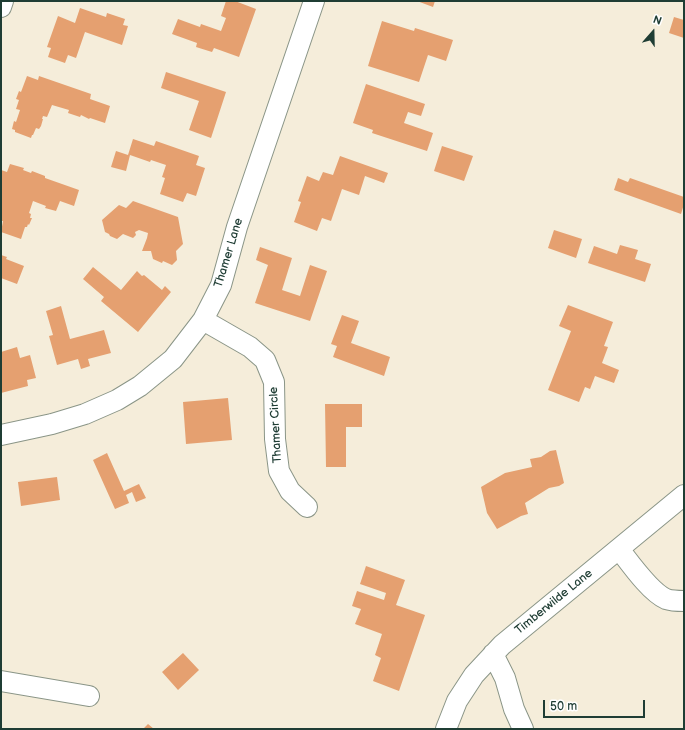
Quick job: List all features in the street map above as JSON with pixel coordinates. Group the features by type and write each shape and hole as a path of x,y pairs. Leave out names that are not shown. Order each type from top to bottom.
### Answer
{"street":[{"path":"1,7 3,1"},
{"name":"Thamer Lane","path":"1,435 52,424 85,414 117,400 140,386 173,359 203,320 221,285 237,227 314,1"},
{"name":"Thamer Circle","path":"203,320 250,347 265,360 274,382 275,439 279,471 290,491 307,507"},
{"name":"Timberwilde Lane","path":"446,729 457,701 474,675 502,645 684,496"},
{"path":"619,549 645,583 664,598 675,601 684,601"},
{"path":"493,654 505,678 514,709 523,729"},
{"path":"1,681 89,696"}],"building":[{"path":"226,1 235,1 256,9 239,57 214,48 212,52 196,47 197,43 172,34 178,19 200,27 201,24 221,31 226,18 221,16"},
{"path":"417,1 435,1 433,7"},
{"path":"80,8 106,17 107,13 125,19 123,25 128,26 122,45 85,32 76,58 68,55 65,63 48,57 51,48 47,47 58,16 75,23"},
{"path":"674,17 684,20 684,38 669,33"},
{"path":"382,21 414,31 415,28 453,40 446,61 428,55 419,82 368,66"},
{"path":"166,72 226,92 211,138 189,130 199,101 161,88"},
{"path":"27,76 38,80 39,76 91,94 90,99 110,106 105,123 90,118 89,119 81,115 80,117 68,113 69,110 52,105 47,117 43,116 41,126 39,129 36,128 31,138 15,132 15,130 12,129 14,121 16,122 20,110 16,109 19,100 16,99 19,91 21,92"},
{"path":"366,84 425,104 421,116 408,112 404,123 433,133 427,151 372,133 373,130 353,123"},
{"path":"133,139 154,146 156,141 199,156 196,165 205,168 196,196 187,193 183,202 160,194 165,178 162,177 166,165 151,160 150,162 130,155 126,171 111,167 116,151 128,155"},
{"path":"442,146 473,156 464,181 434,171"},
{"path":"340,156 388,173 384,183 365,176 359,195 342,189 331,221 322,218 317,231 294,222 301,202 298,201 307,176 319,181 323,172 333,175"},
{"path":"10,164 24,168 23,170 31,173 32,171 45,176 45,178 79,190 74,206 60,201 56,211 45,208 46,206 33,201 29,213 31,214 30,218 32,218 29,225 28,224 27,227 25,227 21,239 1,232 3,221 1,221 1,170 7,172"},
{"path":"618,178 628,182 630,178 684,197 684,204 681,214 614,190"},
{"path":"133,201 178,217 183,244 176,251 177,260 172,265 153,259 151,251 142,251 148,233 139,230 135,232 136,235 133,238 123,234 117,239 105,232 102,220 119,205 126,208"},
{"path":"554,230 582,239 576,258 548,248"},
{"path":"620,245 638,250 635,259 651,264 645,282 588,263 594,246 617,254"},
{"path":"260,247 292,258 282,290 300,296 310,265 327,271 310,321 255,303 268,265 256,260"},
{"path":"1,255 7,257 6,259 24,266 17,284 1,278"},
{"path":"93,267 121,290 137,271 162,290 165,286 171,292 138,332 101,301 104,297 83,279"},
{"path":"568,305 613,322 604,346 608,347 602,363 619,370 614,383 595,376 590,389 585,387 579,402 548,390 571,331 559,326"},
{"path":"61,306 70,339 104,330 111,353 88,359 90,366 81,369 78,359 57,365 49,336 53,335 46,311"},
{"path":"342,315 359,321 351,343 390,357 384,376 333,357 337,346 331,344"},
{"path":"17,347 20,358 30,355 36,378 27,380 28,386 1,393 1,352"},
{"path":"228,398 232,440 186,444 183,402"},
{"path":"325,404 362,404 362,427 346,427 346,467 326,467"},
{"path":"556,450 564,483 559,486 549,488 525,503 528,514 521,516 497,529 487,513 481,487 505,473 532,467 530,459 541,457 550,451"},
{"path":"107,453 124,491 139,484 146,498 136,502 132,492 126,495 129,503 115,509 93,460"},
{"path":"57,477 60,500 21,506 18,482"},
{"path":"366,566 405,580 396,605 425,615 399,691 373,681 381,658 375,655 382,634 355,624 361,609 352,606 357,591 384,600 386,593 360,584"},
{"path":"183,653 199,670 178,690 162,672"},
{"path":"148,724 154,729 143,729"}]}
